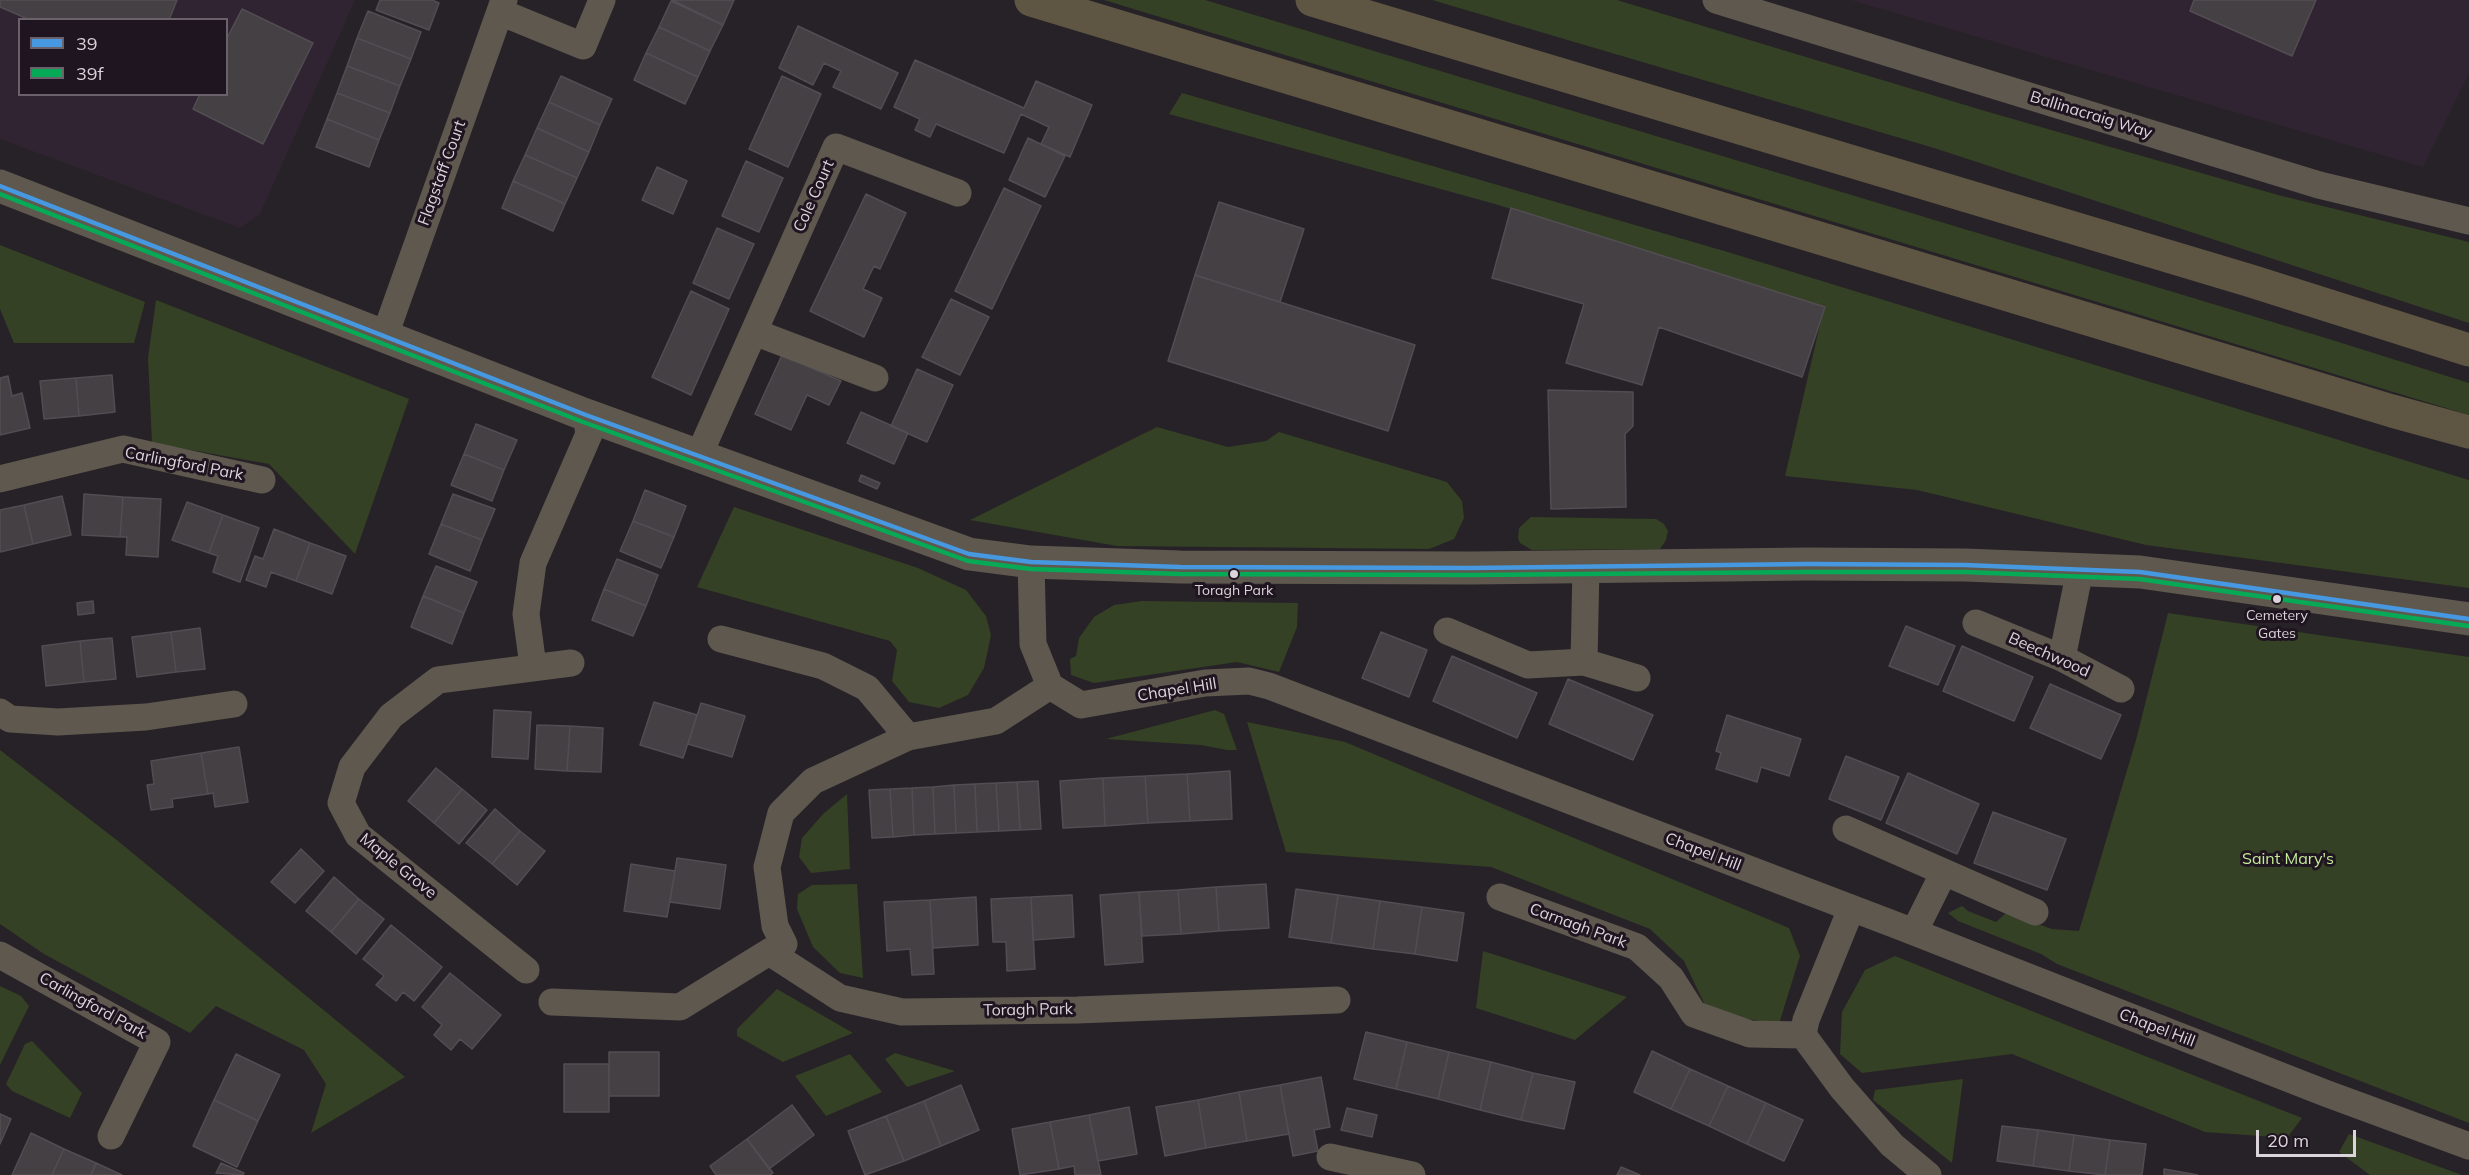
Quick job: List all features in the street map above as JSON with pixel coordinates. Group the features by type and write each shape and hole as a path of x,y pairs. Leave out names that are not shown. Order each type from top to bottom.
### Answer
{"highway":[{"path":"1031,0 2392,411 2469,432"},
{"path":"1312,0 2228,274 2469,350"}],"street":[{"name":"Flagstaff Court","path":"385,335 502,6 583,46 602,0"},
{"name":"Ballinacraig Way","path":"1716,0 2319,185 2469,221"},
{"name":"Cole Court","path":"699,455 836,147 958,193"},
{"path":"0,186 586,415 969,554 1030,562 1277,568 1965,565 2140,572 2469,619"},
{"path":"754,332 875,378"},
{"path":"533,666 526,614 533,563 589,435 586,415"},
{"name":"Carlingford Park","path":"0,479 123,449 262,480"},
{"path":"552,1002 680,1007 784,944 775,926 767,867 781,813 813,781 908,737 996,721 1050,686 1033,644 1030,562"},
{"path":"1584,662 1586,567"},
{"path":"2062,658 2080,570"},
{"name":"Beechwood","path":"1976,623 2062,658 2121,689"},
{"path":"1447,631 1528,665 1584,662 1637,678"},
{"path":"721,639 823,666 867,688 908,737"},
{"name":"Maple Grove","path":"526,970 358,835 341,803 352,767 391,716 438,680 533,666 571,663"},
{"name":"Chapel Hill","path":"1050,686 1081,705 1205,683 1249,681 1269,686 1914,932 2325,1093 2469,1146"},
{"path":"0,712 10,719 58,722 146,717 234,704"},
{"path":"1846,829 2035,912"},
{"path":"1914,932 1944,872"},
{"name":"Carnagh Park","path":"1500,897 1638,947 1671,978 1694,1014 1750,1034 1803,1035"},
{"path":"1851,909 1814,998 1803,1035 1842,1088 1892,1145 1929,1175"},
{"name":"Toragh Park","path":"769,952 840,998 902,1012 1077,1010 1337,1000"},
{"name":"Carlingford Park","path":"0,955 158,1042 111,1136"},
{"path":"1330,1157 1412,1175"}],"shaded area":[{"path":"0,0 355,0 260,214 240,228 0,139"},
{"path":"1851,0 2469,0 2469,73 2423,167"}],"green space":[{"path":"1104,0 1205,0 2329,339 2469,383 2469,415"},
{"path":"1432,0 1617,0 1985,111 2278,195 2469,242 2469,323 1934,148"},
{"path":"1182,93 1731,253 2469,480 2469,588 2146,545 1917,490 1785,476 1824,307 1495,204 1169,114"},
{"path":"0,245 145,302 134,343 14,343 0,309"},
{"path":"156,300 409,399 355,554 269,464 152,443 148,358"},
{"path":"1157,427 1228,447 1266,441 1279,432 1447,482 1462,501 1464,518 1454,539 1429,549 1117,546 970,520"},
{"path":"734,507 918,568 966,590 986,616 991,635 984,668 968,695 939,708 909,702 892,681 897,650 890,641 697,587"},
{"path":"1531,517 1656,519 1664,524 1668,531 1666,540 1660,549 1532,550 1520,543 1518,538 1519,528"},
{"path":"1142,601 1298,603 1297,627 1279,672 1237,662 1094,683 1071,675 1070,659 1076,656 1079,638 1094,617 1114,605"},
{"name":"Saint Mary's","path":"2168,613 2469,657 2469,1123 2057,964 2041,954 1958,921 1948,913 1962,906 1968,911 1996,922 2006,913 2052,929 2079,931 2136,740"},
{"path":"1215,710 1224,714 1237,750 1201,745 1106,739"},
{"path":"1247,722 1345,742 1789,928 1800,956 1779,1024 1735,1017 1704,1003 1684,961 1650,929 1491,867 1286,852"},
{"path":"0,750 118,841 405,1077 311,1133 326,1084 304,1050 216,1006 190,1033 44,954 0,924"},
{"path":"847,794 850,869 811,873 799,857 802,838 823,814"},
{"path":"857,884 863,978 840,973 813,947 797,909 798,894 812,885"},
{"path":"1483,951 1627,997 1575,1040 1476,1008"},
{"path":"1895,956 2302,1118 2287,1138 2205,1132 2012,1054 1862,1073 1840,1054 1842,1012 1865,970"},
{"path":"0,986 21,996 29,1006 0,1065"},
{"path":"777,989 853,1033 783,1062 737,1036 737,1029"},
{"path":"32,1041 82,1093 70,1118 12,1091 6,1084 25,1044"},
{"path":"895,1053 955,1071 907,1087 885,1059"},
{"path":"850,1054 882,1092 826,1116 795,1076"},
{"path":"1963,1079 1952,1163 1873,1100 1875,1090"},
{"path":"2349,1134 2462,1175 2370,1175 2339,1152"}],"building":[{"path":"0,0 177,0 170,18 25,18 0,7"},
{"path":"380,0 432,0 439,3 429,30 376,10"},
{"path":"672,0 734,0 723,25"},
{"path":"2194,0 2316,0 2292,56 2190,11"},
{"path":"671,1 723,25 710,51 659,27"},
{"path":"242,9 313,43 263,144 193,109 199,96 228,96 228,36"},
{"path":"368,11 421,32 411,59 357,38"},
{"path":"798,26 898,73 881,109 833,87 841,71 824,63 813,85 779,68"},
{"path":"659,27 710,51 698,77 646,53"},
{"path":"357,38 411,59 400,86 347,66"},
{"path":"646,53 698,77 685,104 634,80"},
{"path":"915,60 1024,108 1036,81 1092,105 1070,157 1041,144 1049,127 1021,114 1004,153 936,124 930,137 915,130 920,119 894,107"},
{"path":"347,66 400,86 390,113 337,93"},
{"path":"561,76 612,99 600,125 549,102"},
{"path":"782,76 821,94 788,167 749,149"},
{"path":"337,93 390,113 379,140 327,119"},
{"path":"549,102 600,125 589,152 537,128"},
{"path":"327,119 379,140 369,167 316,147"},
{"path":"537,128 589,152 577,178 525,155"},
{"path":"1028,138 1065,156 1045,197 1009,180"},
{"path":"525,155 577,178 565,204 513,181"},
{"path":"746,161 783,178 759,232 722,216"},
{"path":"657,167 687,181 673,214 642,200"},
{"path":"513,181 565,204 553,231 502,208"},
{"path":"1004,188 1041,206 992,309 955,291"},
{"path":"866,194 906,213 880,269 874,266 863,289 882,298 864,337 810,311"},
{"path":"1219,202 1304,229 1280,302 1195,275"},
{"path":"1511,208 1825,307 1802,377 1659,327 1642,385 1566,363 1584,304 1492,278"},
{"path":"717,228 754,244 729,299 693,283"},
{"path":"1195,275 1415,345 1388,431 1168,361"},
{"path":"691,291 729,309 691,395 652,377"},
{"path":"951,299 989,317 960,375 922,357"},
{"path":"782,355 841,381 829,405 807,395 791,430 755,414"},
{"path":"917,369 953,385 927,442 891,426"},
{"path":"112,375 115,412 79,416 76,378"},
{"path":"8,376 12,396 22,393 30,428 0,435 0,378"},
{"path":"76,378 79,416 44,419 40,381"},
{"path":"1548,390 1633,392 1633,426 1625,434 1626,507 1551,509"},
{"path":"861,412 908,433 894,464 847,443"},
{"path":"476,424 517,440 504,470 464,454"},
{"path":"464,454 504,470 492,501 451,485"},
{"path":"861,475 880,483 877,489 859,481"},
{"path":"645,490 686,506 674,537 633,521"},
{"path":"84,494 123,497 120,537 82,535"},
{"path":"453,494 495,509 482,540 441,524"},
{"path":"62,496 71,535 33,544 24,505"},
{"path":"123,497 161,499 158,557 126,555 127,537 120,537"},
{"path":"187,502 223,515 209,553 172,540"},
{"path":"24,505 33,544 0,552 0,510"},
{"path":"223,515 259,528 240,582 213,572 218,556 209,553"},
{"path":"633,521 674,537 661,568 620,551"},
{"path":"441,524 482,540 470,571 429,554"},
{"path":"274,529 310,543 296,581 271,572 266,587 246,580 255,556 263,559"},
{"path":"310,543 346,556 332,594 296,581"},
{"path":"617,559 658,575 646,606 604,589"},
{"path":"436,566 477,582 464,613 423,596"},
{"path":"604,589 646,606 633,636 592,620"},
{"path":"423,596 464,613 452,644 411,627"},
{"path":"93,601 94,613 78,615 77,603"},
{"path":"1906,626 1955,646 1938,685 1889,666"},
{"path":"200,628 205,669 176,672 171,632"},
{"path":"171,632 176,672 137,677 132,637"},
{"path":"1381,632 1427,650 1409,697 1362,678"},
{"path":"112,638 116,679 84,682 80,641"},
{"path":"80,641 84,682 46,686 42,646"},
{"path":"1962,646 2033,677 2014,721 1943,691"},
{"path":"1452,656 1537,693 1517,738 1433,701"},
{"path":"1568,679 1653,715 1633,760 1549,724"},
{"path":"2050,684 2121,715 2101,759 2030,728"},
{"path":"654,702 697,715 683,758 640,745"},
{"path":"701,703 745,716 732,757 688,744"},
{"path":"494,710 531,712 528,759 492,757"},
{"path":"1727,715 1801,739 1789,776 1761,767 1757,782 1716,769 1721,753 1716,751"},
{"path":"537,725 570,726 567,771 535,769"},
{"path":"570,726 603,728 601,772 567,771"},
{"path":"239,747 248,802 215,807 213,793 208,794 201,753"},
{"path":"201,753 208,794 172,799 173,807 151,810 147,785 154,784 151,761"},
{"path":"1846,756 1899,777 1881,820 1829,799"},
{"path":"436,768 462,789 434,823 408,801"},
{"path":"1230,771 1232,819 1190,821 1187,774"},
{"path":"1908,773 1979,804 1957,854 1886,823"},
{"path":"1187,774 1190,821 1148,823 1145,776"},
{"path":"1145,776 1148,823 1105,826 1103,778"},
{"path":"1103,778 1105,826 1063,828 1060,781"},
{"path":"1038,781 1041,829 1020,830 1017,782"},
{"path":"1017,782 1020,830 999,831 996,783"},
{"path":"996,783 999,831 977,832 975,784"},
{"path":"975,784 977,832 956,833 954,785"},
{"path":"954,785 956,833 935,834 933,787"},
{"path":"933,787 935,834 914,835 912,788"},
{"path":"912,788 914,835 893,837 890,789"},
{"path":"462,789 487,810 459,844 434,823"},
{"path":"890,789 893,837 872,838 869,790"},
{"path":"495,809 520,831 492,864 466,843"},
{"path":"1993,812 2066,839 2047,890 1974,863"},
{"path":"520,831 545,851 517,885 492,864"},
{"path":"301,849 324,871 295,903 271,882"},
{"path":"677,858 726,865 720,909 670,902"},
{"path":"631,864 675,871 667,917 624,911"},
{"path":"334,877 359,899 331,932 306,911"},
{"path":"1266,884 1269,928 1219,931 1216,887"},
{"path":"1216,887 1219,931 1181,934 1178,890"},
{"path":"1296,889 1338,895 1331,943 1289,937"},
{"path":"1178,890 1181,934 1142,936 1139,892"},
{"path":"1139,892 1143,962 1105,965 1100,895"},
{"path":"1072,895 1074,937 1033,940 1031,897"},
{"path":"1338,895 1380,901 1373,949 1331,943"},
{"path":"976,897 978,945 933,948 930,900"},
{"path":"1031,897 1035,969 1007,971 1006,942 993,942 991,899"},
{"path":"359,899 384,919 356,954 331,932"},
{"path":"930,900 934,974 912,975 910,949 887,951 884,902"},
{"path":"1380,901 1422,907 1415,954 1373,949"},
{"path":"1422,907 1464,913 1457,961 1415,954"},
{"path":"391,925 442,967 414,1001 403,992 396,1001 376,985 384,976 363,959"},
{"path":"450,973 501,1015 472,1049 460,1039 451,1050 434,1035 442,1025 422,1007"},
{"path":"1366,1032 1407,1042 1396,1089 1354,1079"},
{"path":"1407,1042 1449,1052 1438,1099 1396,1089"},
{"path":"1652,1051 1690,1069 1671,1109 1634,1092"},
{"path":"609,1052 659,1052 659,1096 609,1096"},
{"path":"1449,1052 1491,1062 1480,1110 1438,1099"},
{"path":"236,1054 280,1075 258,1121 214,1100"},
{"path":"1491,1062 1533,1073 1521,1120 1480,1110"},
{"path":"564,1064 609,1064 609,1112 564,1112"},
{"path":"1690,1069 1728,1086 1709,1126 1671,1109"},
{"path":"1533,1073 1575,1082 1564,1129 1521,1120"},
{"path":"1321,1077 1330,1127 1314,1130 1318,1151 1293,1156 1280,1085"},
{"path":"961,1085 979,1130 941,1146 924,1101"},
{"path":"1280,1085 1289,1134 1247,1141 1239,1092"},
{"path":"1728,1086 1766,1103 1747,1144 1709,1126"},
{"path":"1239,1092 1247,1141 1206,1148 1198,1100"},
{"path":"214,1100 258,1121 237,1167 193,1146"},
{"path":"1198,1100 1206,1148 1165,1156 1156,1107"},
{"path":"924,1101 941,1146 904,1161 886,1116"},
{"path":"1766,1103 1803,1120 1784,1161 1747,1144"},
{"path":"792,1105 814,1135 769,1169 747,1139"},
{"path":"1129,1107 1137,1154 1098,1161 1089,1115"},
{"path":"1347,1108 1377,1115 1372,1137 1341,1130"},
{"path":"0,1114 11,1119 0,1144"},
{"path":"1089,1115 1101,1175 1075,1175 1074,1166 1059,1169 1050,1122"},
{"path":"886,1116 904,1161 865,1175 848,1131"},
{"path":"1050,1122 1059,1169 1020,1175 1012,1129"},
{"path":"2002,1126 2038,1130 2033,1166 1997,1161"},
{"path":"2038,1130 2074,1135 2069,1171 2033,1166"},
{"path":"31,1133 64,1149 52,1175 12,1175"},
{"path":"2074,1135 2110,1140 2105,1175 2069,1171"},
{"path":"747,1139 773,1173 770,1175 716,1175 710,1166"},
{"path":"2110,1140 2146,1144 2142,1175 2105,1175"},
{"path":"64,1149 96,1163 91,1175 52,1175"},
{"path":"96,1163 122,1175 91,1175"},
{"path":"221,1163 244,1173 243,1175 216,1173"},
{"path":"1621,1167 1640,1175 1617,1175"},
{"path":"2164,1169 2198,1175 2164,1175"}],"transit line":[{"name":"39","path":"0,186 586,415 969,554 1031,562 1180,567 1472,568 1808,564 1965,565 2140,572 2469,619"},
{"name":"39f","path":"0,194 583,422 968,561 1031,569 1180,574 1965,572 2139,579 2468,626"}],"place":[{"name":"Toragh Park","path":"1234,574"},
{"name":"Cemetery Gates","path":"2277,599"}]}
